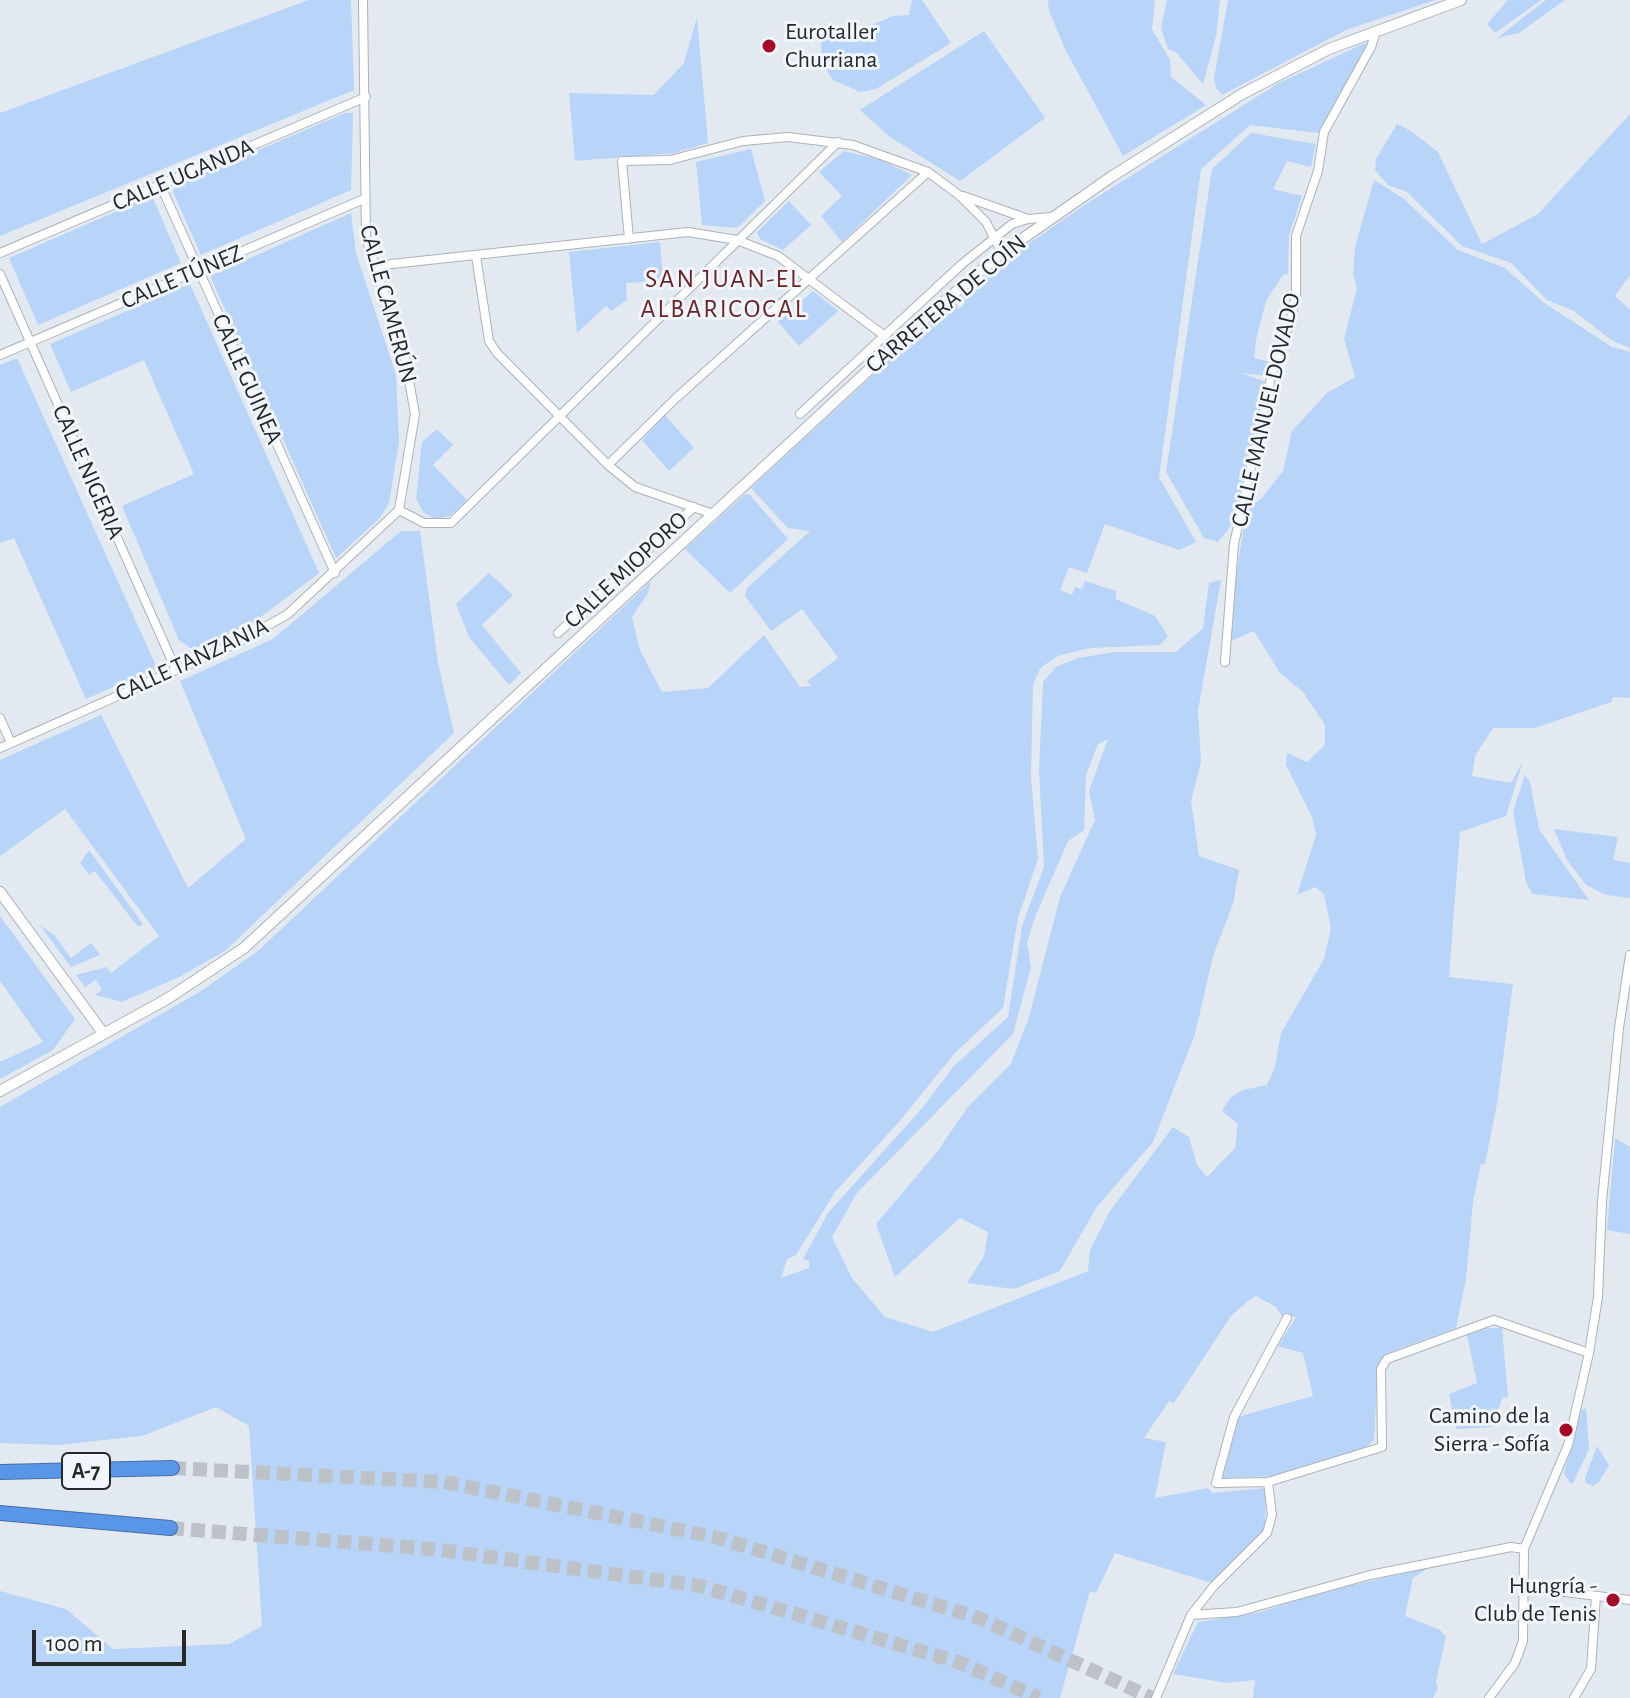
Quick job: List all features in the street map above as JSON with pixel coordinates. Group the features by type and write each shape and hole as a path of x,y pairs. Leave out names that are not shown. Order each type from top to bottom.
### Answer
{"highway":[{"name":"A-7","path":"0,1472 172,1468"},
{"name":"A-7","path":"0,1513 170,1528"}],"street":[{"name":"CALLE CAMERÚN","path":"363,0 366,238 405,358 415,414 399,510"},
{"name":"CARRETERA DE COÍN","path":"0,1091 189,986 244,948 962,284 1002,253 1051,217 1242,94 1329,49 1461,0"},
{"name":"CALLE MANUEL DOVADO","path":"1225,662 1234,544 1272,373 1294,306 1296,236 1318,171 1324,132 1371,47 1376,31"},
{"name":"CALLE UGANDA","path":"0,253 366,97"},
{"path":"629,239 622,161 670,160 743,141 788,137 838,142 888,155 928,172 959,195 986,222 1002,253"},
{"path":"399,510 424,523 451,523 838,142"},
{"path":"608,465 928,172"},
{"name":"CALLE GUINEA","path":"160,184 335,573"},
{"path":"959,195 1028,219 1051,217"},
{"name":"CALLE TÚNEZ","path":"0,355 364,199"},
{"name":"CARRETERA DE COÍN","path":"800,414 882,334 1012,224 1028,219"},
{"path":"373,266 688,232 737,240 778,256 882,334"},
{"path":"476,256 489,341 608,465 635,487 713,514"},
{"name":"CALLE NIGERIA","path":"0,274 176,670"},
{"name":"CALLE MIOPORO","path":"558,633 694,507"},
{"name":"CALLE TANZANIA","path":"0,748 237,643 288,614 399,510"},
{"path":"0,718 11,743"},
{"path":"0,892 103,1033"},
{"path":"1489,1698 1515,1663 1523,1641 1524,1549 1568,1445 1589,1353 1598,1297 1602,1201 1619,1028 1630,955"},
{"path":"1287,1318 1234,1417 1216,1483 1268,1482 1382,1447 1381,1369 1387,1359 1494,1320 1589,1353"},
{"path":"1156,1698 1191,1615 1213,1587 1267,1533 1272,1515 1268,1482"},
{"path":"1191,1615 1237,1612 1370,1575 1511,1547 1524,1549"},
{"path":"1524,1587 1630,1600"},
{"path":"1574,1698 1591,1669 1596,1596"}],"shaded area":[{"path":"309,0 351,0 354,90 0,236 0,113"},
{"path":"912,0 922,0 951,43 876,89 860,92 833,80 822,63 821,37 860,39 874,24 893,16 909,15"},
{"path":"1048,0 1155,0 1152,29 1170,60 1171,77 1206,105 1123,156 1065,49 1049,11"},
{"path":"1167,0 1220,0 1216,36 1203,84 1176,52 1168,49 1161,29"},
{"path":"1228,0 1435,0 1346,30 1222,95 1216,88 1214,78"},
{"path":"1508,0 1541,0 1495,33 1487,24"},
{"path":"1546,0 1565,0 1519,33 1497,38"},
{"path":"697,17 708,143 674,153 575,161 569,93 654,95 684,63"},
{"path":"984,31 1045,118 960,181 890,137 860,110"},
{"path":"1365,43 1368,45 1318,133 1250,125 1201,169 1159,477 1196,542 1179,550 1105,524 1087,573 1069,567 1060,590 1072,595 1075,587 1082,589 1085,581 1116,591 1116,599 1155,616 1168,636 1160,645 1090,648 1060,655 1041,667 1033,684 1031,777 1038,859 1018,918 1003,1008 954,1054 898,1123 835,1192 796,1255 787,1259 781,1278 809,1268 809,1261 803,1259 828,1213 923,1107 954,1066 1008,1017 1022,926 1044,867 1039,770 1043,682 1056,667 1078,658 1115,652 1176,652 1203,628 1209,583 1221,580 1198,711 1201,762 1191,801 1199,856 1239,870 1233,904 1213,956 1195,1034 1153,1142 1096,1208 1060,1271 1014,1289 967,1283 984,1256 988,1232 960,1218 895,1277 876,1224 937,1152 967,1108 1011,1064 1029,1017 1060,897 1095,820 1089,791 1108,739 1098,744 1086,775 1084,830 1068,841 1035,917 1027,943 1031,967 1013,1034 857,1193 832,1237 852,1278 885,1317 933,1332 1088,1271 1090,1250 1110,1211 1173,1127 1189,1137 1197,1165 1207,1177 1235,1148 1238,1124 1222,1111 1230,1098 1243,1090 1267,1085 1275,1067 1281,1033 1324,959 1331,928 1324,894 1315,887 1297,895 1316,835 1312,817 1286,765 1287,753 1307,762 1325,745 1325,725 1303,692 1280,673 1254,631 1231,641 1236,574 1247,508 1261,499 1283,471 1292,431 1327,393 1355,377 1344,339 1357,288 1353,275 1355,247 1374,180 1404,199 1458,250 1505,268 1543,302 1612,347 1630,352 1630,698 1613,697 1611,702 1535,728 1493,728 1475,756 1472,776 1511,783 1523,761 1506,816 1460,832 1449,977 1513,984 1497,1104 1485,1164 1481,1164 1473,1202 1466,1279 1456,1328 1388,1353 1378,1365 1374,1440 1366,1448 1275,1476 1222,1478 1237,1417 1313,1396 1303,1353 1278,1346 1296,1317 1287,1315 1283,1318 1276,1307 1256,1296 1248,1301 1231,1316 1174,1403 1169,1401 1144,1438 1166,1442 1155,1498 1208,1488 1212,1493 1266,1488 1265,1529 1212,1583 1115,1553 1096,1593 1090,1591 1060,1698 0,1698 0,1591 66,1609 113,1649 229,1644 262,1626 249,1426 216,1407 142,1436 58,1445 0,1443 0,1107 201,991 258,951 651,581 648,593 632,617 640,650 662,692 708,688 764,635 800,687 811,686 807,681 838,658 802,609 771,631 745,596 747,588 810,531 788,528 751,488 954,300 959,309 965,303 961,295 1005,260 1086,204 1279,83"},
{"path":"345,113 353,113 351,190 201,255 173,192 175,186"},
{"path":"1630,114 1630,275 1615,296 1630,310 1630,348 1611,340 1574,311 1547,300 1511,263 1462,246 1407,192 1388,185 1375,170 1376,159 1397,124 1411,131 1438,152 1482,244 1538,214"},
{"path":"1251,133 1316,144 1311,167 1287,161 1273,189 1302,196 1289,235 1288,274 1283,275 1266,301 1256,340 1254,358 1271,362 1266,376 1240,373 1264,381 1233,523 1218,542 1204,538 1166,472 1212,169"},
{"path":"751,149 765,201 737,228 702,225 696,162"},
{"path":"844,151 881,160 912,175 842,242 821,216 842,196 819,172"},
{"path":"152,196 181,263 38,325 9,258"},
{"path":"789,201 811,225 783,250 760,239 757,232"},
{"path":"351,213 356,253 396,375 399,442 389,503 380,518 336,558 210,276"},
{"path":"660,242 663,281 626,283 627,300 611,311 606,306 577,333 569,252"},
{"path":"190,284 319,573 254,622 193,650 179,640 122,506 194,474 144,360 71,392 50,344"},
{"path":"813,291 838,311 799,346 778,322"},
{"path":"17,358 157,668 86,699 14,538 0,543 0,365"},
{"path":"665,415 694,448 669,471 642,440"},
{"path":"437,429 453,445 433,465 467,500 450,516 435,519 424,513 416,499 422,442"},
{"path":"745,494 750,495 788,539 730,593 685,549"},
{"path":"401,531 420,531 438,663 454,733 225,951 179,977 122,1002 95,995 102,990 96,980 85,987 76,975 107,967 111,973 159,936 65,809 0,856 0,760 101,715 188,888 246,839 180,681 273,639"},
{"path":"489,573 513,595 482,625 521,673 509,685 469,637 456,604"},
{"path":"1525,775 1530,782 1539,829 1589,900 1532,894 1526,882 1513,811"},
{"path":"1554,829 1618,837 1613,860 1630,863 1630,898 1606,895 1586,885 1567,860"},
{"path":"89,850 143,924 138,927 95,871 89,875 80,863"},
{"path":"0,916 75,1019 53,1050 0,1079 0,1062 43,1042 0,981"},
{"path":"39,924 55,936 71,958 91,943 100,955 71,967"},
{"path":"1615,1138 1630,1147 1630,1234 1607,1230"},
{"path":"1488,1328 1502,1328 1508,1397 1503,1397 1491,1427 1456,1429 1449,1394 1477,1383 1467,1335"},
{"path":"1586,1408 1589,1449 1573,1483 1570,1483 1564,1473 1581,1410"},
{"path":"1597,1446 1609,1465 1599,1482 1592,1486 1586,1483 1585,1478"},
{"path":"1428,1568 1413,1578 1405,1616 1440,1630 1446,1637 1436,1681 1438,1688 1433,1698 1253,1698 1255,1680 1226,1683 1173,1674 1198,1622 1261,1612 1322,1592"}],"tunnel":[{"path":"172,1468 444,1482 715,1537 979,1618 1152,1698"},
{"path":"170,1528 433,1549 700,1586 958,1662 1039,1698"}],"place":[{"name":"Eurotaller Churriana","path":"769,46"},
{"name":"Camino de la Sierra - Sofía","path":"1566,1430"},
{"name":"Hungría - Club de Tenis","path":"1613,1600"}],"district":[{"name":"SAN JUAN-EL ALBARICOCAL","path":"724,294"}]}
